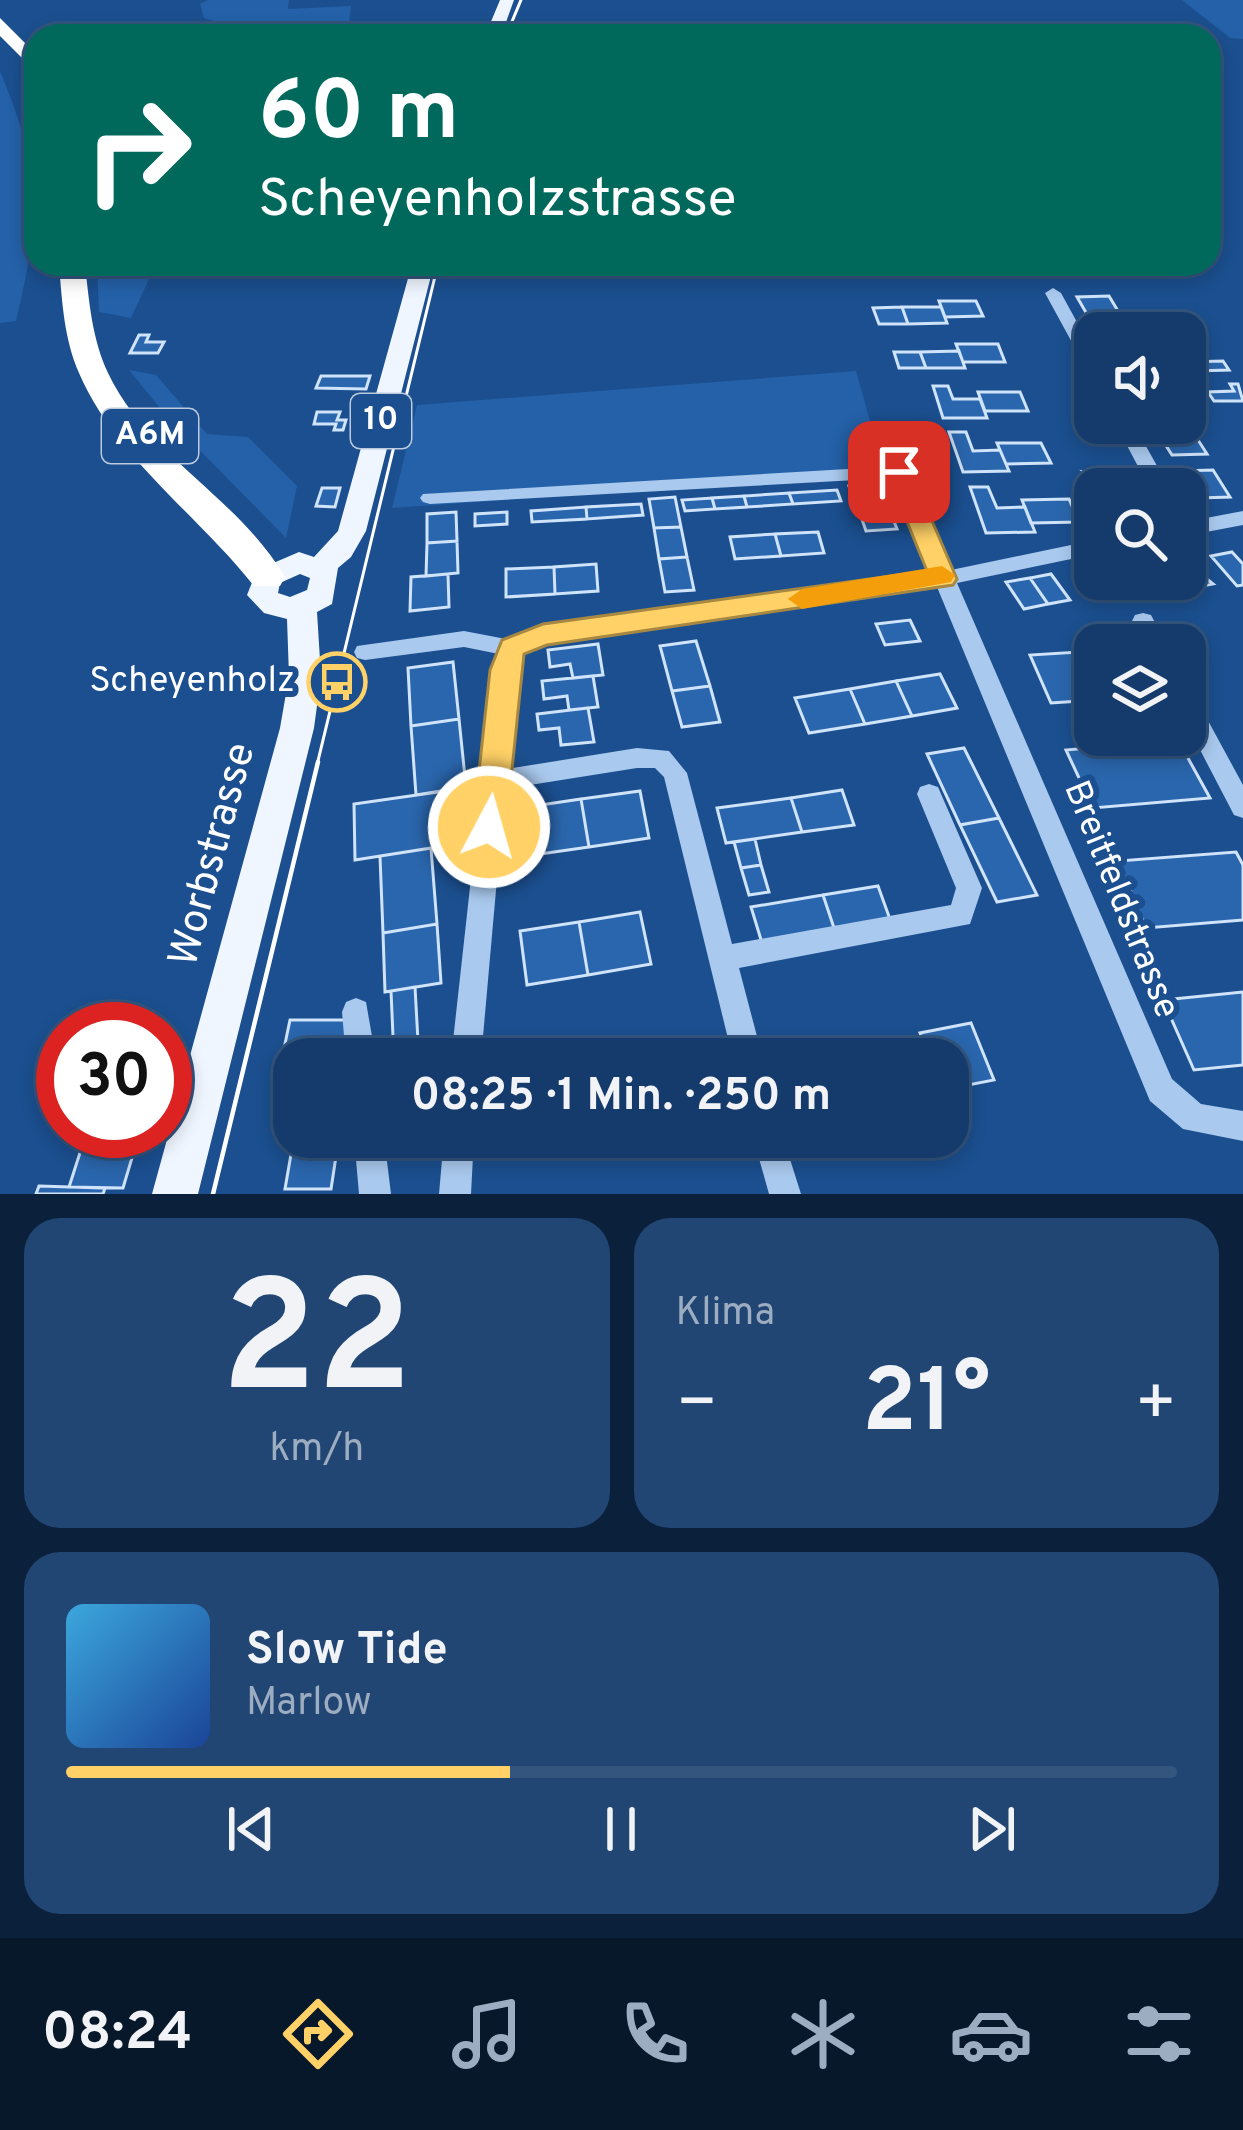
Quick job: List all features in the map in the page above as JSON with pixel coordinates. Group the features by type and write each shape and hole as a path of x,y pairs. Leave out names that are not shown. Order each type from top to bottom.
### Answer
{"highway":[{"path":"0,14 24,39"},
{"path":"0,24 24,52"},
{"name":"A6M","path":"73,276 77,333 102,398 135,438 242,543 293,569"},
{"name":"A6M","path":"85,276 92,343 124,407 293,569"}],"main road":[{"name":"10","path":"293,569 352,531 420,276"},
{"path":"293,569 326,588 302,607 267,602 262,595 293,569"},
{"name":"Worbstrasse","path":"175,1194 297,728 306,660 302,607"}],"street":[{"path":"1053,293 1074,332"},
{"name":"Breitfeldstrasse","path":"430,498 899,472 1161,1090 1194,1118 1243,1126"},
{"path":"1206,525 1243,518"},
{"path":"364,652 464,639 512,647 543,635 944,579 1074,552"},
{"path":"468,1038 512,647"},
{"path":"1206,738 1243,808"},
{"path":"494,781 661,758 675,773 743,1038"},
{"path":"723,958 961,915 969,888 929,794"},
{"path":"356,1012 359,1038"},
{"path":"371,1158 375,1194"},
{"path":"455,1194 458,1158"},
{"path":"774,1158 785,1194"}],"shaded area":[{"path":"208,0 289,0 288,9 351,6 349,23 224,24 204,18 200,4"},
{"path":"1182,0 1243,0 1243,39 1230,38 1221,31 1221,24 1212,24"},
{"path":"0,71 24,138 25,276 16,321 0,323"},
{"path":"98,276 150,276 131,318 99,312"},
{"path":"129,370 156,375 207,434 248,437 297,486 286,538 168,418"},
{"path":"856,371 885,474 392,508 417,405"}],"building":[{"path":"1109,296 1119,312 1086,312 1077,297"},
{"path":"939,301 976,301 983,316 945,317"},
{"path":"902,307 908,324 879,324 873,308"},
{"path":"902,307 941,307 947,323 908,324"},
{"path":"139,335 149,335 146,342 164,342 158,353 130,353"},
{"path":"956,344 998,344 1005,362 963,362"},
{"path":"959,351 965,368 926,368 920,352"},
{"path":"894,352 920,352 926,368 899,368"},
{"path":"1206,361 1223,361 1229,370 1206,371"},
{"path":"321,376 370,376 366,389 316,388"},
{"path":"1230,384 1238,384 1243,401 1214,401 1208,392 1234,391"},
{"path":"933,386 948,386 953,399 980,399 987,418 943,418"},
{"path":"978,392 1020,392 1028,411 985,411"},
{"path":"317,412 340,412 337,420 346,420 343,430 334,430 336,424 314,424"},
{"path":"949,432 966,432 973,451 1000,450 1009,471 963,472"},
{"path":"997,443 1041,443 1051,463 1006,464"},
{"path":"1165,444 1201,444 1207,454 1172,455"},
{"path":"1206,470 1213,470 1230,497 1206,498"},
{"path":"880,484 888,506 858,508 849,486"},
{"path":"970,487 988,487 997,508 1025,507 1035,532 986,533"},
{"path":"322,488 340,488 335,507 316,506"},
{"path":"837,490 841,501 793,504 789,493"},
{"path":"789,493 793,504 747,507 744,496"},
{"path":"744,496 747,507 715,509 712,498"},
{"path":"675,497 681,527 654,528 649,499"},
{"path":"712,498 715,509 685,511 682,500"},
{"path":"1069,499 1074,522 1031,523 1022,500"},
{"path":"641,504 643,515 587,519 586,507"},
{"path":"888,506 897,529 866,531 858,508"},
{"path":"586,507 587,519 532,522 531,511"},
{"path":"456,512 457,541 427,543 427,514"},
{"path":"507,512 507,524 475,526 475,514"},
{"path":"681,527 687,557 659,559 654,528"},
{"path":"818,532 824,553 781,556 775,534"},
{"path":"775,534 781,556 735,559 730,537"},
{"path":"457,541 458,573 426,576 427,543"},
{"path":"1232,552 1243,564 1243,585 1237,586 1211,556"},
{"path":"687,557 694,590 665,592 659,559"},
{"path":"596,564 598,591 555,594 554,567"},
{"path":"554,567 555,594 506,597 506,569"},
{"path":"448,574 449,607 410,611 411,577"},
{"path":"1051,574 1070,600 1048,604 1030,578"},
{"path":"1030,578 1048,604 1024,609 1006,582"},
{"path":"910,620 920,641 885,645 876,624"},
{"path":"696,641 710,686 672,691 660,646"},
{"path":"598,644 603,675 573,678 570,664 550,667 548,650"},
{"path":"1074,652 1074,701 1051,703 1030,655"},
{"path":"453,662 459,719 411,726 408,668"},
{"path":"940,674 957,708 912,716 896,681"},
{"path":"593,676 598,707 569,710 567,696 544,699 542,681"},
{"path":"896,681 912,716 865,724 850,689"},
{"path":"710,686 720,722 682,727 672,691"},
{"path":"850,689 865,724 809,733 795,698"},
{"path":"588,708 594,742 561,745 559,728 539,730 537,714"},
{"path":"459,719 466,787 416,795 411,726"},
{"path":"964,748 999,818 960,825 927,754"},
{"path":"1074,749 1074,756 1187,756 1210,798 1093,808 1066,750"},
{"path":"452,790 457,844 355,860 354,804"},
{"path":"842,790 854,825 802,832 791,798"},
{"path":"640,791 649,838 589,847 581,799"},
{"path":"791,798 802,832 726,843 717,808"},
{"path":"581,799 589,847 533,855 527,807"},
{"path":"999,818 1037,895 997,902 960,825"},
{"path":"755,839 761,865 741,868 734,842"},
{"path":"431,848 437,924 383,933 380,856"},
{"path":"1236,852 1243,865 1243,920 1146,928 1118,861"},
{"path":"761,865 769,892 749,895 741,868"},
{"path":"878,886 891,922 835,931 823,895"},
{"path":"823,895 835,931 762,943 751,907"},
{"path":"640,912 651,964 588,975 579,922"},
{"path":"579,922 588,975 527,985 520,931"},
{"path":"437,924 441,983 385,992 383,933"},
{"path":"415,987 418,1038 393,1038 391,991"},
{"path":"1243,992 1243,1065 1194,1070 1163,1000"},
{"path":"290,1020 349,1020 346,1038 286,1038"},
{"path":"971,1023 994,1080 969,1085 969,1038 922,1038 920,1033"},
{"path":"78,1158 132,1158 123,1188 69,1187"},
{"path":"290,1158 336,1158 331,1189 285,1189"},
{"path":"39,1186 105,1188 103,1194 36,1194"}],"tram line":[{"path":"511,24 521,0"},
{"path":"317,765 435,276"},
{"path":"213,1194 318,762"}],"slow traffic":[{"path":"802,599 944,579 942,575"}],"place":[{"name":"Scheyenholz","path":"337,682"}],"route":[{"path":"489,827 505,670 512,647 543,635 944,579 899,472"}]}
